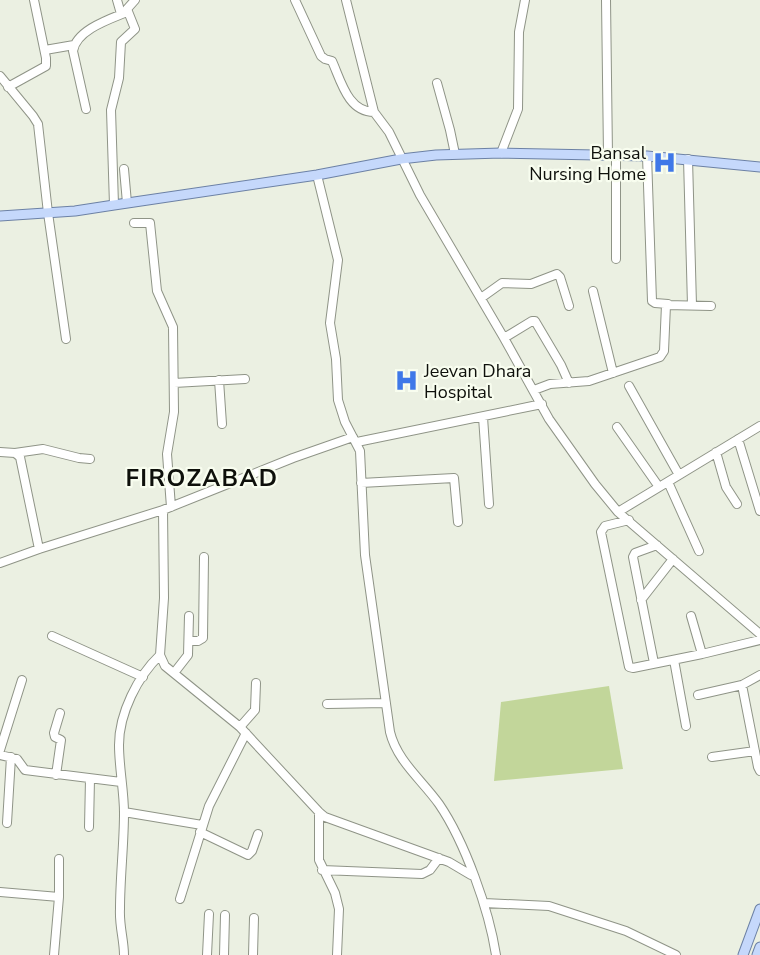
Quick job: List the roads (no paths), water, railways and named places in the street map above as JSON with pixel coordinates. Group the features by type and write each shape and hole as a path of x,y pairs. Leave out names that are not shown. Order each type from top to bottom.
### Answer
{"main road":[{"path":"0,216 114,205 317,175 401,159 455,154 647,156 760,166"},
{"path":"743,955 760,909"},
{"path":"748,955 760,921"},
{"path":"757,955 760,947"}],"street":[{"path":"8,87 44,69 46,63 34,0"},
{"path":"114,205 111,110 119,78 121,42 135,31 117,0"},
{"path":"45,50 74,45 94,26 124,13 135,0"},
{"path":"295,0 321,56 332,61 352,102 363,111 374,112"},
{"path":"346,0 374,112 389,132 401,159 445,239 549,419 589,476 618,512 760,634"},
{"path":"501,153 519,102 519,32 525,0"},
{"path":"606,0 616,259"},
{"path":"74,45 73,51 86,109"},
{"path":"0,76 38,124 66,339"},
{"path":"437,82 455,154"},
{"path":"647,156 652,301 653,303 711,306"},
{"path":"688,159 692,305"},
{"path":"124,169 127,203"},
{"path":"317,175 338,260 330,323 336,359 338,400 345,422 360,451 368,579 390,732 396,749 445,814 484,903 496,955"},
{"path":"134,223 149,222 151,226 157,291 173,327 174,412 167,454 164,598 160,655 165,666 243,730 319,812 332,820 457,865 473,876"},
{"path":"481,298 502,283 531,284 557,274 569,306"},
{"path":"593,291 614,373"},
{"path":"534,390 550,384 589,381 660,357 664,354 665,307 668,304"},
{"path":"504,338 535,321 569,383"},
{"path":"174,383 245,379"},
{"path":"219,380 222,423"},
{"path":"629,386 680,474"},
{"path":"0,563 167,509 293,458 355,440 542,404"},
{"path":"483,417 489,504"},
{"path":"616,427 659,487"},
{"path":"618,512 760,428"},
{"path":"738,439 756,484 760,511"},
{"path":"0,452 15,453 43,449 90,459"},
{"path":"716,452 726,487 737,504"},
{"path":"15,453 20,457 39,549"},
{"path":"362,483 454,478 458,522"},
{"path":"668,482 699,551"},
{"path":"629,520 605,526 601,532 628,665 633,668 760,640"},
{"path":"654,663 633,556 635,552 657,545"},
{"path":"189,641 202,639 204,557"},
{"path":"641,600 673,559"},
{"path":"174,673 188,655 189,616"},
{"path":"691,616 702,654"},
{"path":"52,636 143,677"},
{"path":"124,955 120,918 124,812 120,734 125,714 143,677 160,655"},
{"path":"674,660 686,726"},
{"path":"698,695 742,685 760,675"},
{"path":"0,750 22,680"},
{"path":"180,900 201,829 243,730 255,710 256,683"},
{"path":"742,685 760,771"},
{"path":"327,704 386,703"},
{"path":"56,775 61,741 55,737 54,733 60,713"},
{"path":"712,757 754,751"},
{"path":"0,755 19,760 26,770 121,782"},
{"path":"7,823 11,758"},
{"path":"89,827 90,779"},
{"path":"124,812 201,829 248,855 251,854 258,834"},
{"path":"319,812 319,860 335,893 339,909 337,955"},
{"path":"322,870 422,874 430,870 439,858"},
{"path":"54,955 59,897 59,859"},
{"path":"0,892 59,897"},
{"path":"484,903 549,906 626,931 676,955"},
{"path":"207,955 209,914"},
{"path":"224,955 225,915"},
{"path":"253,955 254,918"}],"place":[{"name":"Bansal Nursing Home","path":"664,163"},
{"name":"Jeevan Dhara Hospital","path":"406,381"}],"district":[{"name":"FIROZABAD","path":"202,478"}]}
